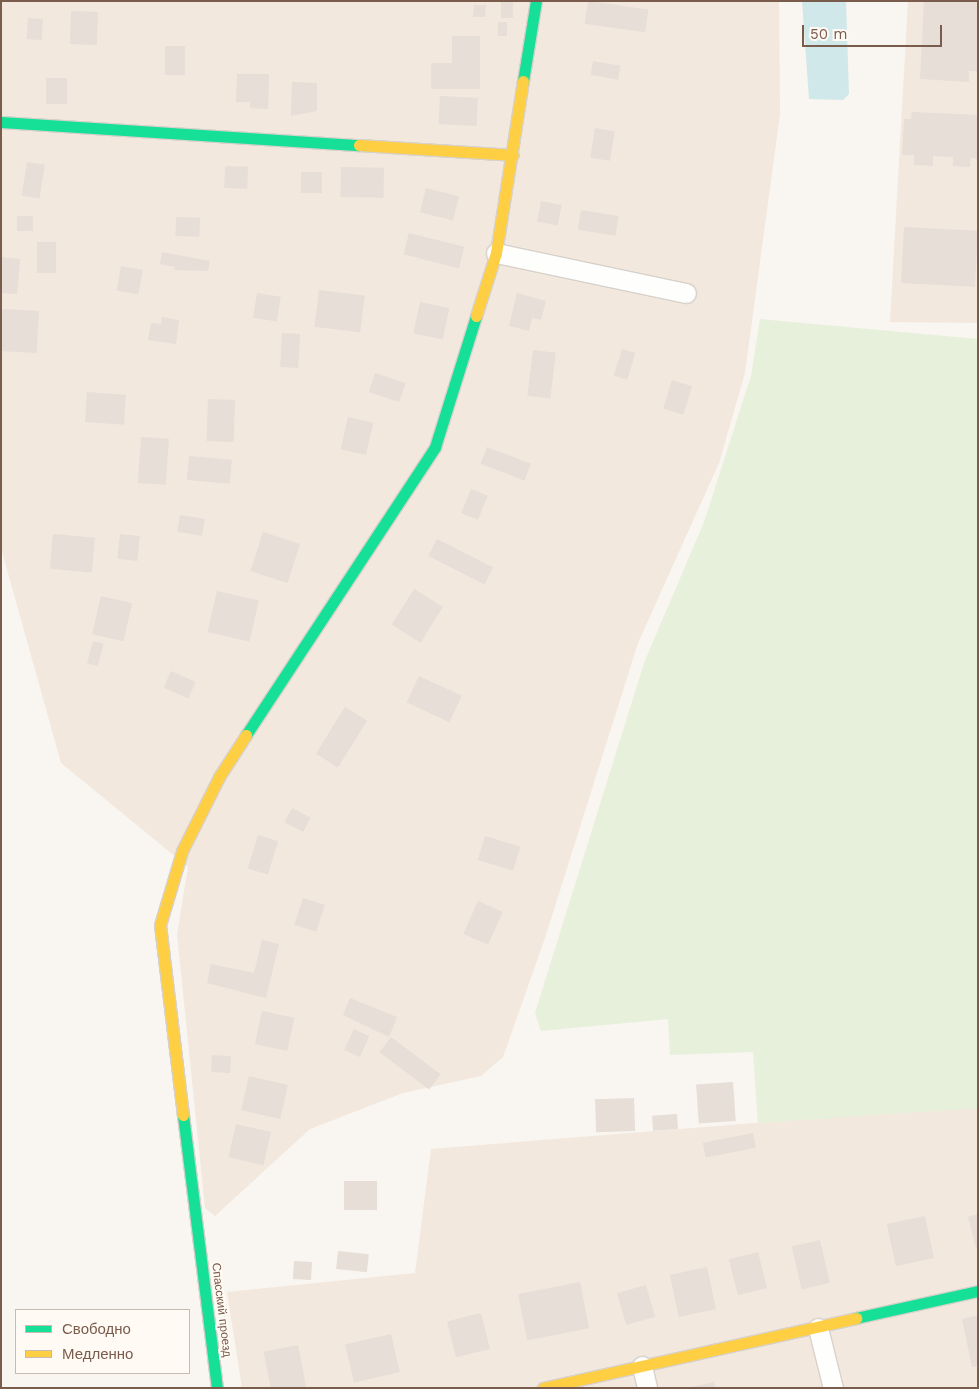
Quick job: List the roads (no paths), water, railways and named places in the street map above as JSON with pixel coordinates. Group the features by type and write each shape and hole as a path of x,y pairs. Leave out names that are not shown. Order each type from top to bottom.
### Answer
{"street":[{"name":"Спасский проезд","path":"217,1388 160,925 182,851 219,777 435,447 496,253 536,1"},
{"path":"1,122 513,155"},
{"path":"496,253 686,293"},
{"path":"543,1388 978,1291"},
{"path":"818,1328 833,1388"},
{"path":"642,1366 647,1388"}],"water":[{"path":"802,1 846,1 849,94 843,100 809,99"}]}
